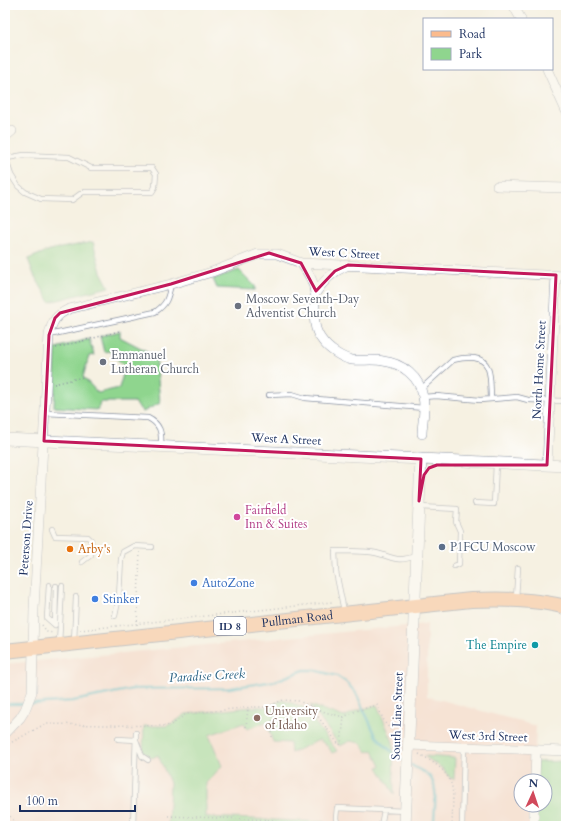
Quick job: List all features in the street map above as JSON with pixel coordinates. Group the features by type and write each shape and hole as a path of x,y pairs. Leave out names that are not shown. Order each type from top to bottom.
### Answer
{"main road":[{"name":"Pullman Road","path":"5,651 34,648 59,639 74,637 345,613 471,600 516,599 543,601 566,608"}],"street":[{"path":"513,5 520,18"},
{"path":"547,70 566,111"},
{"path":"497,186 566,188"},
{"name":"West C Street","path":"49,335 55,318 60,313 69,309 171,284 212,272 258,254 277,254 300,263 566,276"},
{"path":"300,263 313,283 315,294 313,313 315,326 322,340 334,351 352,360 382,361 396,364 415,378 422,393 424,408 422,434"},
{"path":"315,294 335,271 348,265"},
{"name":"North Home Street","path":"547,465 556,275"},
{"name":"Peterson Drive","path":"5,734 25,710 30,699 34,671 34,609 49,335"},
{"name":"West A Street","path":"5,439 566,466"},
{"path":"419,504 421,459"},
{"path":"419,504 424,476 429,468 437,465 496,463"},
{"name":"South Line Street","path":"405,826 410,748 414,606 419,504"},
{"name":"West 3rd Street","path":"410,748 464,746 566,751"},
{"path":"535,773 536,750"},
{"path":"534,813 534,826"}],"lane":[{"path":"24,155 69,157 91,168 152,168 156,174 155,187 152,192 83,192 72,200 41,199 25,192 18,186 11,175 6,158 24,155"},
{"path":"49,335 155,312 165,305 168,300 171,284"},
{"path":"422,393 453,360 460,358 482,360 487,364 490,371 492,399"},
{"path":"422,393 436,396 480,400 517,397 528,400 566,401"},
{"path":"269,395 292,394 313,399 424,408"},
{"path":"45,414 148,418 154,421 161,431 161,446"},
{"path":"475,503 494,504 496,463"},
{"path":"419,504 457,509 456,522 460,531 459,564 454,566"},
{"path":"52,529 55,536 88,537 91,540 91,555 82,562"},
{"path":"115,616 118,606 121,559 123,552 129,547 134,546 152,547"},
{"path":"345,613 336,572 335,551 376,553 391,559 406,559 416,556"},
{"path":"516,599 518,568"},
{"path":"49,585 47,618 55,625 56,586"},
{"path":"59,639 62,586"},
{"path":"74,637 76,597"},
{"path":"133,826 136,733"},
{"path":"118,739 136,740"},
{"path":"136,740 142,756 148,760"},
{"path":"462,826 464,746"},
{"path":"338,826 336,818 337,808 406,811"},
{"path":"381,826 384,810"}],"path":[{"path":"56,348 120,331"},
{"path":"54,390 54,384 82,377"},
{"path":"137,625 140,551"},
{"path":"74,637 137,625 332,602"},
{"path":"42,623 43,627 49,633 59,639"},
{"path":"5,746 45,724 166,726 173,724 186,714 267,707 283,700 298,701 344,717 356,711 377,705 385,723 410,748 442,768 450,778 453,789 452,826"},
{"path":"272,737 273,704"},
{"path":"310,705 339,745 341,744 344,717"},
{"path":"246,727 248,708"},
{"path":"268,728 272,726"},
{"path":"5,810 18,826"},
{"path":"168,816 272,820 280,824 280,826"}],"highlighted area":[{"path":"269,253 301,263 316,291 335,271 348,265 556,275 547,465 437,465 429,468 424,475 419,501 421,459 44,441 49,335 55,318 60,313 171,284"}],"shaded area":[{"name":"University of Idaho","path":"427,624 427,696 536,726 534,773 513,773 513,813 534,813 533,826 5,826 5,664"}],"green space":[{"path":"93,242 101,272 109,287 50,302 34,275 28,259 50,250"},
{"path":"239,270 255,286 255,290 217,288 213,279"},
{"path":"120,331 120,337 156,356 160,403 143,412 134,402 100,402 98,410 54,407 56,348 89,339 94,355 89,356 83,377 98,393 119,388 125,367 109,351 104,352 100,336"},
{"path":"283,700 303,707 337,751 332,753 328,746 319,740 291,753 290,743 273,742 266,722 247,729 244,723 209,735 222,766 206,783 206,817 324,822 324,826 168,826 170,783 158,755 152,758 143,752 144,726 166,726 186,714 252,707 267,707"},
{"path":"310,705 344,717 356,711 377,705 393,742 394,794 378,767 381,766 373,750 367,752 361,743 350,741 340,746"},
{"path":"424,756 455,758 454,779 450,778 442,768"},
{"path":"566,761 566,826 534,826 534,813 553,813 553,773 535,773 536,762"}],"waterway":[{"name":"Paradise Creek","path":"30,704 73,701 133,689 230,688 275,681 304,670 314,670 337,676 346,682 356,693 376,736 390,750 405,761"},
{"name":"Paradise Creek","path":"5,704 25,704"},
{"name":"Paradise Creek","path":"411,765 427,774 434,785 434,826"}],"place":[{"name":"Moscow Seventh-Day Adventist Church","path":"238,306"},
{"name":"Emmanuel Lutheran Church","path":"103,362"},
{"name":"Fairfield Inn & Suites","path":"237,517"},
{"name":"P1FCU Moscow","path":"442,547"},
{"name":"Arby's","path":"70,549"},
{"name":"AutoZone","path":"194,583"},
{"name":"Stinker","path":"95,599"},
{"name":"The Empire","path":"535,645"},
{"name":"University of Idaho","path":"257,718"}]}
